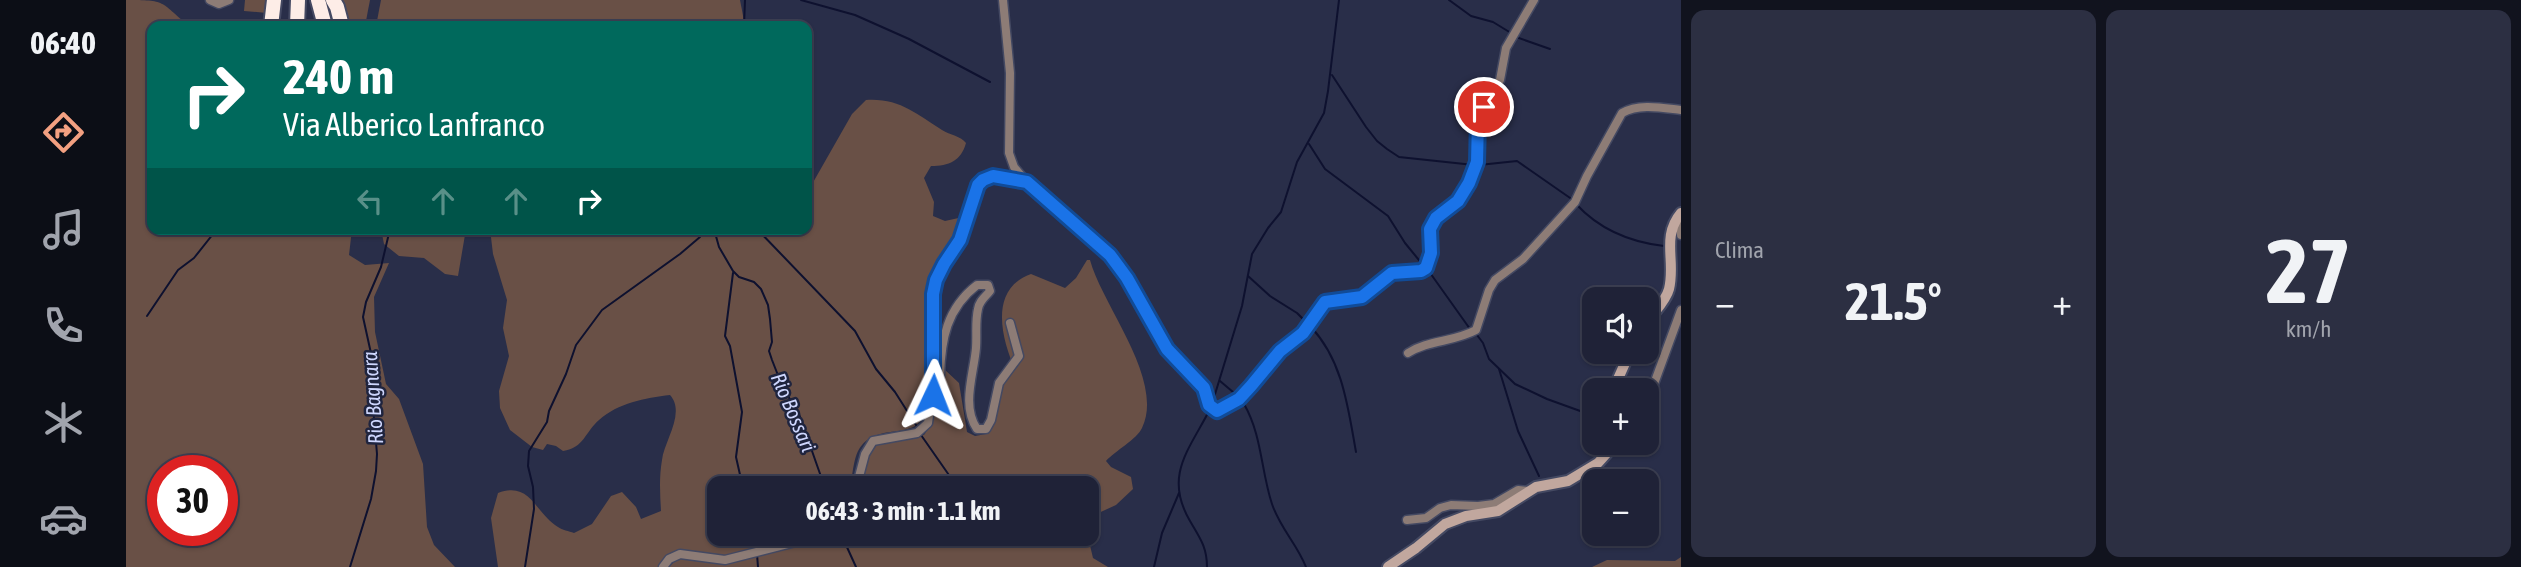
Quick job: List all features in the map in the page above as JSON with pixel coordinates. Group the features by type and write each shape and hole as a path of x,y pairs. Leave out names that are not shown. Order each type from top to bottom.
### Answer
{"highway":[{"path":"272,21 274,0"},
{"path":"297,21 298,0"},
{"path":"318,0 324,21"},
{"path":"333,0 341,21"}],"main road":[{"path":"1659,305 1668,292 1671,272 1669,235 1672,223 1681,213"},
{"path":"1388,567 1445,524 1466,516 1498,511 1528,491 1568,481 1598,463 1605,455"}],"street":[{"path":"210,0 222,4 229,0"},
{"path":"1003,0 1010,73 1009,153 1014,167 1027,182 1110,255 1127,278 1167,349 1204,388 1209,405 1217,411 1239,399 1264,373 1280,351 1303,333 1325,302 1362,297 1392,273 1421,271 1426,268 1431,253 1430,229 1436,218 1458,201 1469,183 1477,162 1478,120 1500,80 1506,48 1534,0"},
{"path":"1408,353 1419,346 1476,330 1495,280 1523,259 1575,202 1622,113 1648,107 1681,110"},
{"path":"859,476 865,454 873,441 917,433 927,425 934,380 933,294 936,280 960,240 975,190 983,180 993,176 1027,182"},
{"path":"1681,220 1681,235"},
{"path":"934,380 940,376 945,334 954,309 977,285 988,285 990,290 977,312 975,353 970,377 972,419 977,429 986,429 991,421 999,383 1019,356 1010,323"},
{"path":"1656,378 1681,310"},
{"path":"1407,520 1426,518 1440,508 1451,505 1494,504 1518,490 1528,491"},
{"path":"663,567 669,559 680,554 726,560 780,546"}],"shaded area":[{"path":"126,0 162,4 183,21 147,21 147,235 351,235 349,255 365,265 389,263 374,297 375,332 386,384 399,399 423,464 427,527 434,545 455,567 126,567"},
{"path":"245,0 268,0 267,13 244,11"},
{"path":"341,0 370,0 366,21 347,21"},
{"path":"381,0 740,0 744,21 377,21"},
{"path":"866,100 898,104 966,143 957,158 943,165 931,166 924,178 934,202 933,216 945,221 963,217 964,220 929,292 928,397 925,413 919,422 911,428 871,438 862,445 855,460 852,476 707,476 707,546 766,546 728,556 679,551 666,556 658,567 498,567 491,518 498,493 518,491 531,500 550,521 574,533 592,524 611,496 622,492 636,507 641,519 661,511 661,466 676,410 670,395 623,405 599,420 576,447 563,451 547,444 543,450 532,447 510,430 500,408 499,391 509,356 503,328 507,300 493,254 491,235 812,235 812,184 852,114"},
{"path":"382,235 465,235 458,276 445,274 424,258 399,256 384,244"},
{"path":"1087,260 1090,260 1130,344 1145,388 1147,409 1142,428 1131,441 1106,461 1111,467 1131,477 1133,489 1116,505 1099,513 1099,476 864,476 872,450 878,445 894,439 924,435 928,430 934,407 935,388 940,385 944,369 959,383 967,432 975,436 986,434 994,417 1002,385 1015,369 1006,343 1002,316 1009,291 1018,281 1031,274 1065,288 1076,278"},
{"path":"794,546 1090,546 1093,558 1108,567 669,567 677,559 688,557 718,564"},
{"path":"1681,557 1681,567 1592,567 1607,560 1675,561"}],"waterway":[{"path":"744,21 745,0"},
{"path":"801,0 855,15 909,39 990,82"},
{"path":"1212,404 1242,306 1252,254 1281,212 1297,162 1324,113 1339,0"},
{"path":"1449,0 1471,16 1493,22 1511,33"},
{"path":"1516,37 1550,49"},
{"path":"1332,75 1377,141 1399,157 1474,165"},
{"path":"1309,144 1325,169 1388,216 1423,265"},
{"path":"1479,165 1517,161 1573,200"},
{"path":"1576,204 1605,228 1627,238 1664,246"},
{"path":"147,316 178,270 194,258 212,235"},
{"name":"Rio Bagnara","path":"350,567 371,499 377,454 372,395 374,367 363,317 366,302 381,267 389,235"},
{"path":"525,567 534,509 528,466 529,451 547,422 576,345 602,310 680,254 701,235"},
{"name":"Rio Bossari","path":"716,235 719,247 733,271 739,277 754,282 761,289 768,305 772,342 769,351 783,388 799,414 821,476"},
{"path":"763,235 855,331 876,369 916,425"},
{"path":"1428,270 1470,329"},
{"path":"733,273 725,336 730,346 742,412 736,457 740,476"},
{"path":"1248,276 1306,322"},
{"path":"1311,327 1322,340 1343,386 1356,452"},
{"path":"1477,335 1489,359 1515,384 1582,412"},
{"path":"1499,369 1518,431 1539,476"},
{"path":"1220,381 1233,392"},
{"path":"1244,404 1258,441 1272,504 1306,567"},
{"path":"1207,567 1200,538 1182,505 1179,476 1188,450 1210,409"},
{"path":"921,435 950,476"},
{"path":"1154,567 1162,533 1179,493"},
{"path":"846,546 856,567"},
{"path":"757,554 758,567"}],"route":[{"path":"933,395 933,294 936,280 960,240 975,190 988,177 1016,178 1027,182 1110,255 1127,278 1167,349 1204,388 1209,405 1212,410 1217,411 1239,399 1264,373 1280,351 1303,333 1325,302 1362,297 1392,273 1421,271 1426,268 1431,253 1430,229 1436,218 1458,201 1477,162 1478,120 1484,107"}]}
